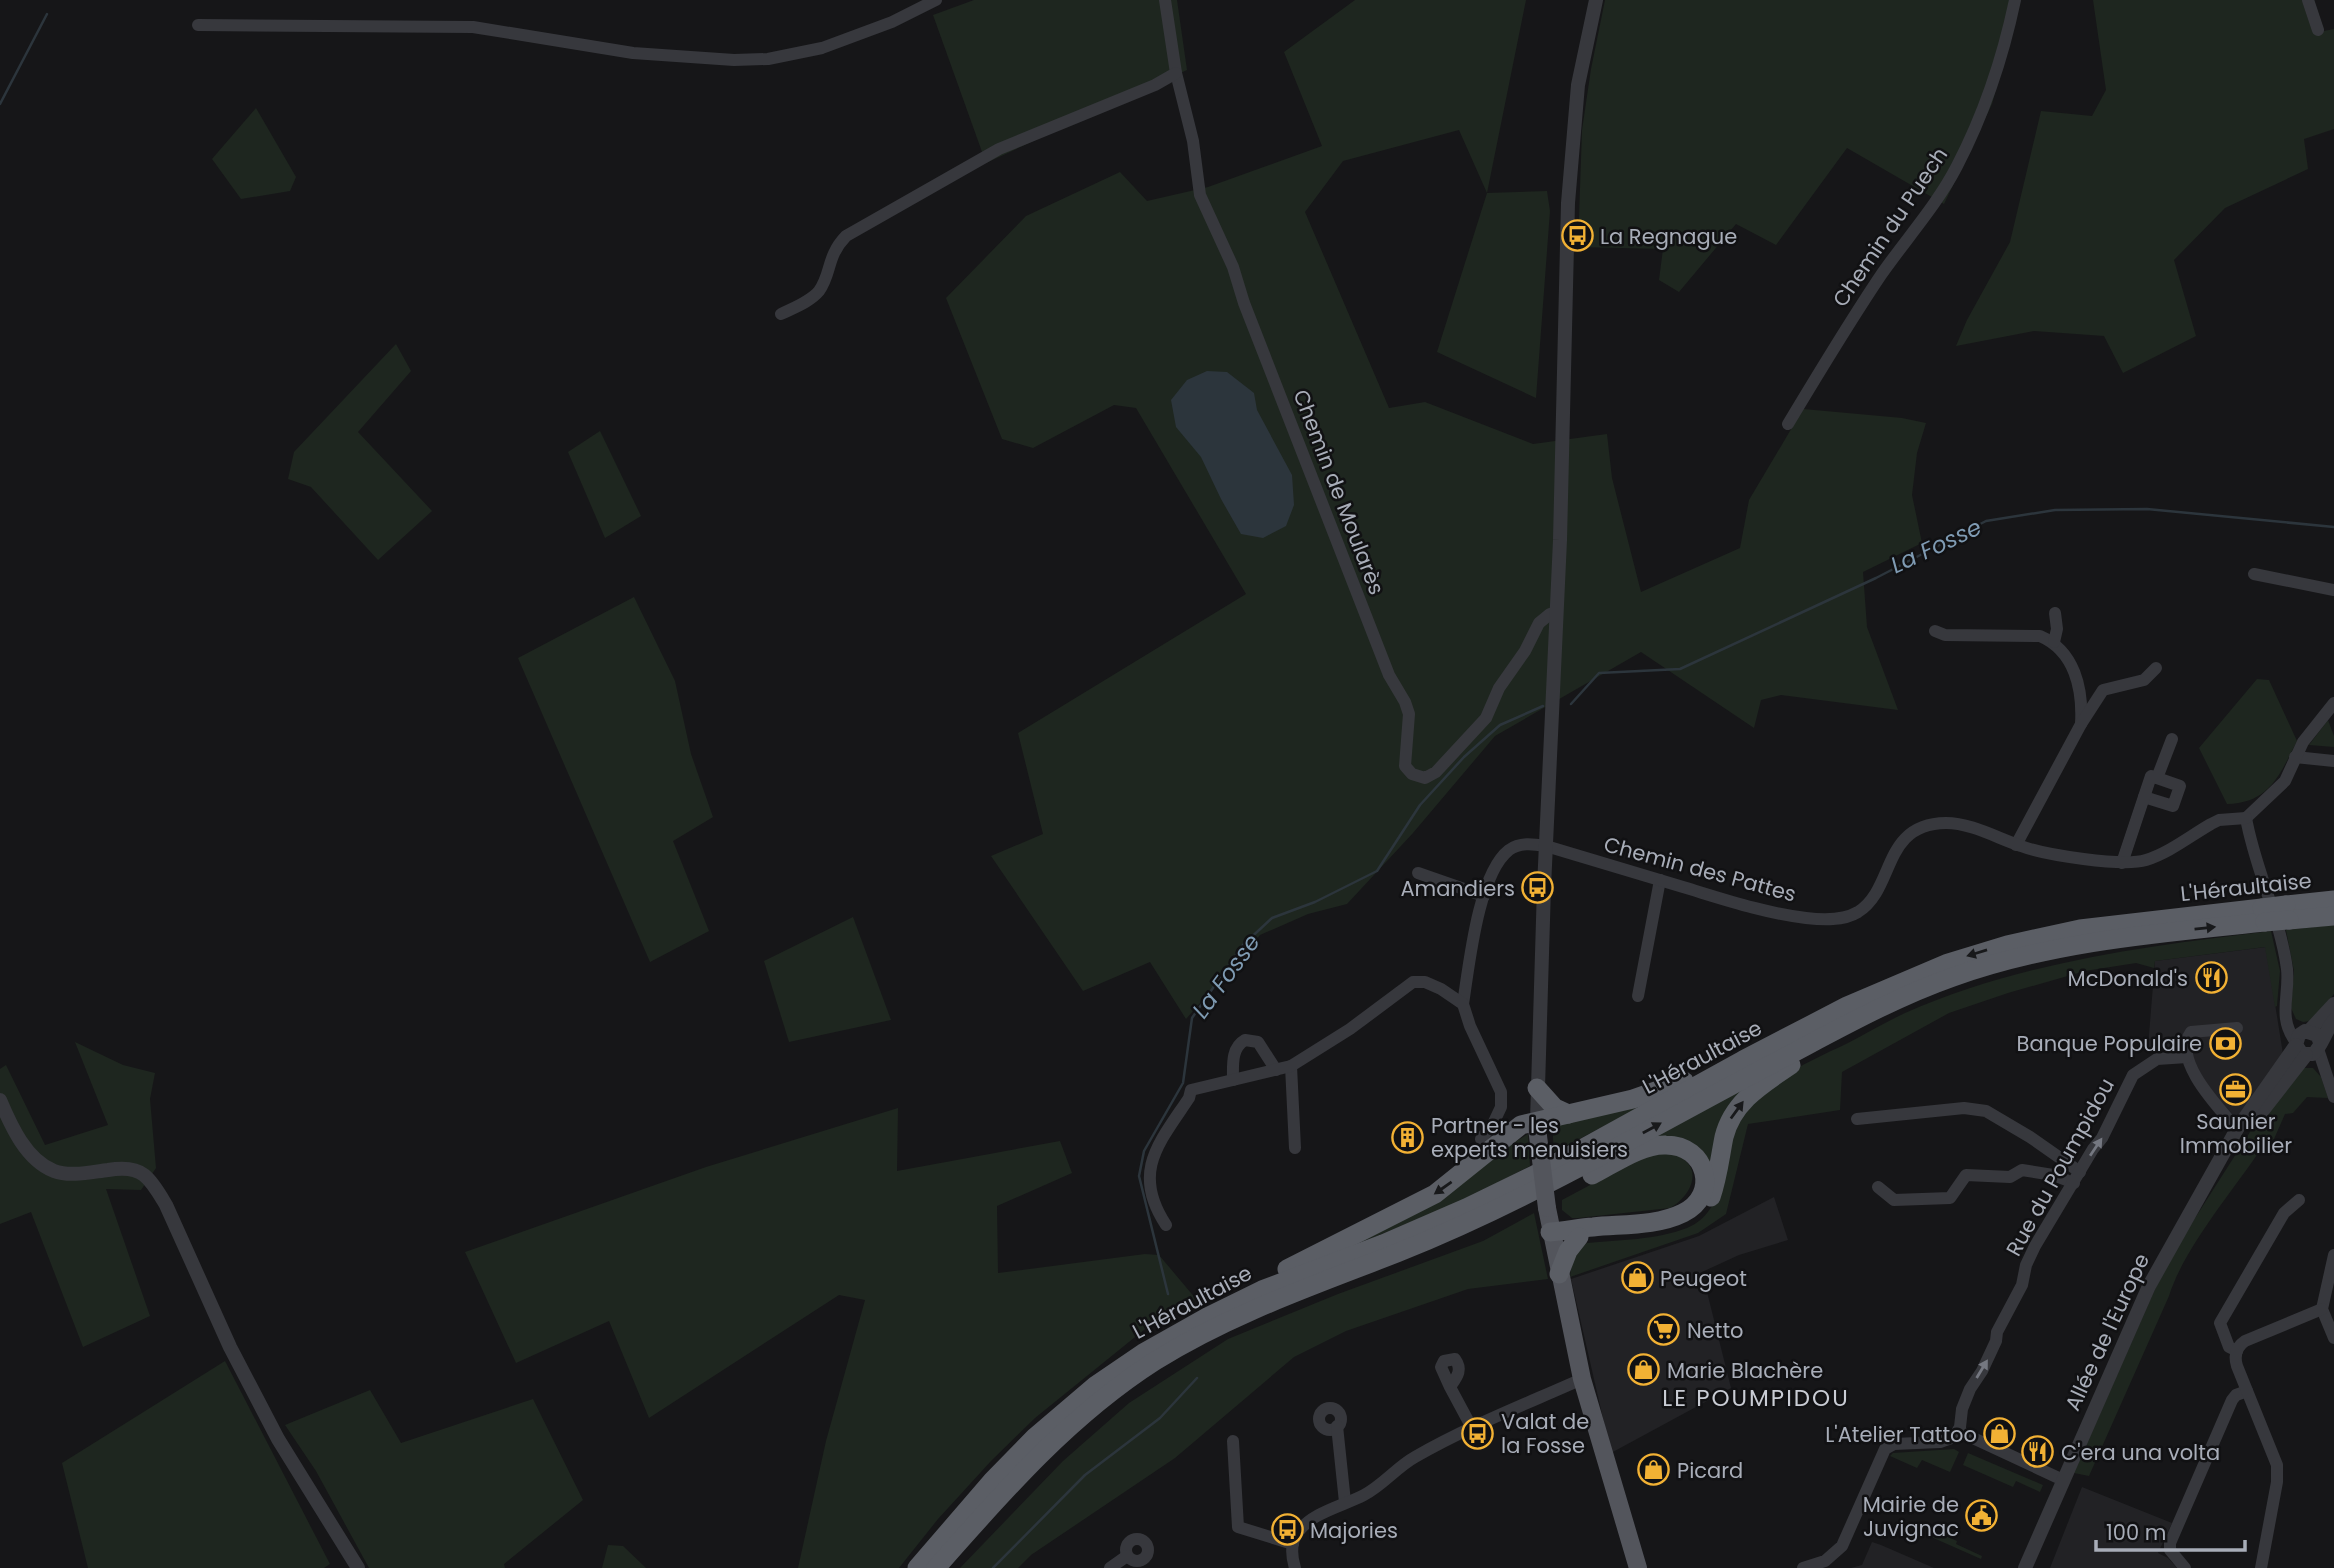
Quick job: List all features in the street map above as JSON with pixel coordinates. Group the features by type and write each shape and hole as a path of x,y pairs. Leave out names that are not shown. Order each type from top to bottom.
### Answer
{"highway":[{"name":"L'Héraultaise","path":"918,1568 1047,1446 1105,1397 1156,1361 1204,1334 1303,1289 1447,1231 1533,1192 1834,1031 1917,991 2005,961 2083,944 2288,912 2334,900"},
{"name":"L'Héraultaise","path":"2288,912 2334,916"},
{"name":"L'Héraultaise","path":"936,1568 963,1526 1035,1437 1096,1385 1143,1353 1262,1290 1383,1244 1501,1191 1847,1006 1948,963 2042,936 2128,922 2264,915"},
{"path":"1549,1224 1584,1232 1666,1229 1683,1223 1699,1213 1711,1196 1725,1135 1735,1111 1760,1086 1809,1054 1888,1012 1956,982 2083,944"},
{"path":"963,1526 985,1485 1032,1433 1093,1379 1140,1346 1216,1304 1435,1194 1521,1125 1537,1124 1633,1099 1681,1082 1776,1036 1847,1006"},
{"path":"1537,1088 1555,1108 1568,1114"},
{"path":"963,1526 1063,1439 1142,1381 1215,1336 1317,1291 1421,1254 1500,1221 1657,1145 1689,1150 1702,1163 1706,1177 1703,1194 1685,1213 1650,1222 1584,1232 1568,1251 1559,1274"}],"main road":[{"path":"1537,1124 1549,1224 1582,1378 1638,1568"}],"street":[{"path":"198,25 473,27 633,53 734,60 768,59 822,48 892,22 936,0"},
{"name":"Chemin de Moularès","path":"1165,0 1202,201 1233,267 1244,303 1389,675 1408,708 1405,766 1408,771 1425,778 1436,772 1456,752 1489,713 1499,688 1525,651 1539,623 1557,612"},
{"path":"1537,1124 1557,612 1568,203 1578,85 1596,0"},
{"name":"Chemin du Puech","path":"1788,424 1852,318 1957,167 1990,89 2005,45 2015,0"},
{"path":"2308,0 2318,30"},
{"path":"780,314 805,302 820,289 834,251 846,236 999,149 1155,85 1177,73"},
{"path":"2254,574 2334,590"},
{"path":"2054,642 2057,629 2055,613"},
{"path":"1935,631 1945,635 2040,636 2054,642 2073,667 2082,706 2081,724"},
{"path":"2016,845 2081,724 2103,690 2144,680 2156,668"},
{"path":"2334,703 2303,742 2281,785 2246,818 2270,897 2287,969 2284,1006 2288,1023 2308,1044 2324,1067 2334,1097"},
{"path":"2157,778 2172,739"},
{"path":"2295,757 2334,761"},
{"path":"2122,863 2144,797 2151,776 2180,786 2173,806 2144,797"},
{"name":"Chemin des Pattes","path":"1546,846 1745,905 1804,918 1832,919 1849,916 1860,910 1871,898 1898,846 1916,830 1934,824 1957,824 2026,848 2122,863 2147,860 2219,820 2246,818"},
{"path":"1481,1139 1493,1124 1501,1107 1502,1092 1470,1026 1463,1004 1471,952 1485,895 1500,859 1511,849 1524,844 1546,846"},
{"path":"1418,873 1485,895"},
{"path":"1638,996 1660,880"},
{"path":"1166,1225 1151,1195 1149,1180 1154,1153 1189,1098 1191,1090 1291,1066 1350,1029 1413,982 1425,982 1441,989 1463,1004"},
{"name":"Allée de l'Europe","path":"2180,1231 2334,1004"},
{"name":"Allée de l'Europe","path":"2025,1568 2149,1286 2237,1129 2308,1044 2334,1020"},
{"path":"2237,1028 2191,1032 2187,1039 2187,1057 2206,1093 2237,1129"},
{"path":"1233,1080 1235,1050 1238,1044 1245,1040 1258,1042 1276,1070"},
{"name":"Rue du Poumpidou","path":"1958,1432 1964,1404 2022,1284 2026,1265 2035,1246 2102,1138 2133,1075 2157,1059 2187,1057"},
{"path":"1291,1066 1295,1148"},
{"path":"0,1100 31,1155 55,1172 75,1174 126,1168 143,1174 156,1189 166,1205 230,1348 278,1439 358,1568"},
{"path":"1857,1119 1964,1108 1981,1109 2030,1137 2077,1177"},
{"path":"1878,1187 1894,1200 1950,1198 1966,1175 2010,1177 2022,1170 2077,1177"},
{"path":"2237,1351 2229,1347 2220,1323 2284,1213 2299,1200"},
{"path":"2334,1255 2322,1310 2334,1338"},
{"path":"2261,1568 2277,1473 2273,1452 2236,1362 2237,1351 2245,1342 2322,1310"},
{"path":"1295,1568 1292,1558 1293,1544 1297,1534 1310,1521 1364,1495 1413,1458 1582,1378"},
{"path":"1450,1387 1472,1428"},
{"path":"2185,1568 2170,1550 2171,1538 2232,1400 2236,1395 2247,1391"},
{"path":"1338,1426 1345,1502"},
{"path":"1802,1568 1825,1561 1842,1546 1885,1449 1894,1444 1948,1440 1958,1432 2063,1480"},
{"path":"1233,1441 1238,1527 1293,1544"},
{"path":"1141,1539 1148,1548 1146,1564 1127,1556 1125,1548 1129,1541 1141,1539"},
{"path":"1110,1568 1127,1556"}],"shaded area":[{"path":"974,0 1177,0 1187,70 986,163 933,15"},
{"path":"1355,0 1526,0 1487,193 1459,130 1343,161 1305,212 1389,408 1425,402 1533,444 1607,434 1612,478 1641,592 1740,548 1749,500 1803,409 1902,418 1926,423 1917,453 1912,495 1922,543 1863,572 1867,627 1898,710 1781,695 1761,700 1754,728 1641,652 1495,736 1413,833 1347,904 1308,914 1260,935 1186,1019 1150,962 1083,991 991,856 1043,834 1018,733 1246,594 1136,408 1114,405 1033,448 1002,439 946,298 1026,216 1120,172 1147,201 1208,187 1322,146 1284,52"},
{"path":"1605,0 2020,0 1992,104 1944,204 1847,148 1776,245 1736,224 1679,292 1659,280 1663,249 1578,247 1582,130"},
{"path":"2093,0 2314,0 2324,31 2334,29 2334,129 2304,139 2308,169 2225,208 2174,260 2196,336 2123,373 2104,336 2034,331 1956,346 1967,320 2010,242 2041,111 2092,116 2106,90"},
{"path":"256,108 296,177 290,191 241,199 212,159"},
{"path":"1547,191 1550,211 1536,398 1437,352 1487,193"},
{"path":"396,344 411,371 358,432 432,511 378,560 311,487 288,479 294,452"},
{"path":"1207,371 1227,372 1254,393 1257,410 1292,475 1294,505 1286,526 1263,538 1241,534 1201,457 1176,427 1171,400 1187,380"},
{"path":"600,431 641,516 605,538 568,452"},
{"path":"634,597 675,681 691,754 713,817 673,841 709,931 650,962 518,658"},
{"path":"2257,679 2269,680 2297,741 2279,775 2264,792 2242,802 2227,804 2199,748"},
{"path":"2328,720 2334,736 2334,747 2309,745"},
{"path":"853,917 891,1020 789,1042 764,961"},
{"path":"2334,925 2334,994 2311,1021 2303,1022 2296,1019 2291,1008 2294,971 2286,930"},
{"path":"2271,931 2280,971 2275,1007 2265,947 2155,961 2154,968 2136,963 2085,971 1949,1013 1842,1072 1840,1110 1748,1124 1726,1214 1698,1233 1570,1277 1575,1258 1587,1243 1663,1235 1687,1228 1701,1220 1717,1196 1733,1136 1756,1100 1772,1085 1795,1070 1898,1016 1949,995 2039,969 2131,950"},
{"path":"2266,947 2283,1054 2238,1120 2204,1084 2190,1054 2148,1047 2155,961"},
{"path":"75,1042 123,1065 155,1073 150,1099 156,1168 141,1190 106,1189 150,1316 83,1347 31,1212 0,1224 0,1069 6,1065 45,1145 108,1125"},
{"path":"2298,1068 2313,1068 2321,1077 2328,1098 2307,1097 2293,1113 2285,1114 2274,1139 2261,1149 2197,1240 2176,1278 2089,1476 2074,1473 2167,1262 2250,1132"},
{"path":"1741,1090 1707,1181 1705,1165 1646,1141"},
{"path":"1664,1095 1554,1152 1552,1124"},
{"path":"898,1108 897,1171 1060,1141 1072,1173 997,1206 998,1273 1145,1254 1159,1255 1196,1299 1145,1329 1035,1418 938,1519 899,1568 798,1568 826,1441 865,1300 839,1295 649,1418 609,1321 516,1363 465,1252 706,1167"},
{"path":"1528,1134 1530,1166 1464,1200 1331,1255"},
{"path":"1650,1153 1675,1155 1691,1168 1692,1183 1683,1197 1670,1208 1578,1218 1572,1218 1562,1210 1562,1200"},
{"path":"1774,1197 1788,1240 1739,1255 1702,1272 1731,1388 1611,1453 1571,1279 1699,1236"},
{"path":"1534,1213 1548,1279 1468,1289 1346,1331 1294,1357 1175,1458 1031,1555 1018,1568 960,1568 1063,1461 1129,1403 1228,1339 1338,1294 1483,1241"},
{"path":"225,1361 330,1564 324,1568 88,1568 62,1463"},
{"path":"370,1390 401,1443 533,1399 583,1500 504,1564 505,1568 369,1568 316,1471 285,1425"},
{"path":"1954,1449 1959,1452 1950,1472 1922,1460 1917,1468 1890,1456 1893,1453"},
{"path":"1968,1453 2043,1485 2040,1492 2016,1481 2013,1487 1963,1465"},
{"path":"2082,1487 2172,1523 2158,1553 2168,1558 2177,1568 2050,1568"},
{"path":"1932,1530 1957,1541 1956,1544 1982,1556 1981,1559 1929,1536"},
{"path":"1872,1542 1934,1568 1851,1568 1862,1565"},
{"path":"608,1545 623,1546 646,1568 602,1568"}],"waterway":[{"path":"0,104 47,14"},
{"name":"La Fosse","path":"1571,704 1599,673 1680,669 1876,578 1986,521 2055,510 2147,509 2334,527"},
{"name":"La Fosse","path":"1168,1294 1139,1176 1144,1151 1183,1083 1192,1018 1243,945 1272,918 1315,902 1377,871 1420,805 1464,757 1500,725 1543,706"},
{"name":"La Fosse","path":"993,1568 1085,1475 1160,1418 1197,1378"}],"place":[{"name":"La Regnague","path":"1577,236"},
{"name":"Amandiers","path":"1538,888"},
{"name":"McDonald's","path":"2211,978"},
{"name":"Banque Populaire","path":"2225,1043"},
{"name":"Saunier Immobilier","path":"2236,1089"},
{"name":"Partner - les experts menuisiers","path":"1408,1137"},
{"name":"Peugeot","path":"1637,1278"},
{"name":"Netto","path":"1664,1330"},
{"name":"Marie Blachère","path":"1644,1370"},
{"name":"Valat de la Fosse","path":"1478,1433"},
{"name":"L'Atelier Tattoo","path":"2000,1434"},
{"name":"C'era una volta","path":"2038,1452"},
{"name":"Picard","path":"1654,1470"},
{"name":"Mairie de Juvignac","path":"1982,1516"},
{"name":"Majories","path":"1287,1530"}],"district":[{"name":"LE POUMPIDOU","path":"1756,1398"}]}
